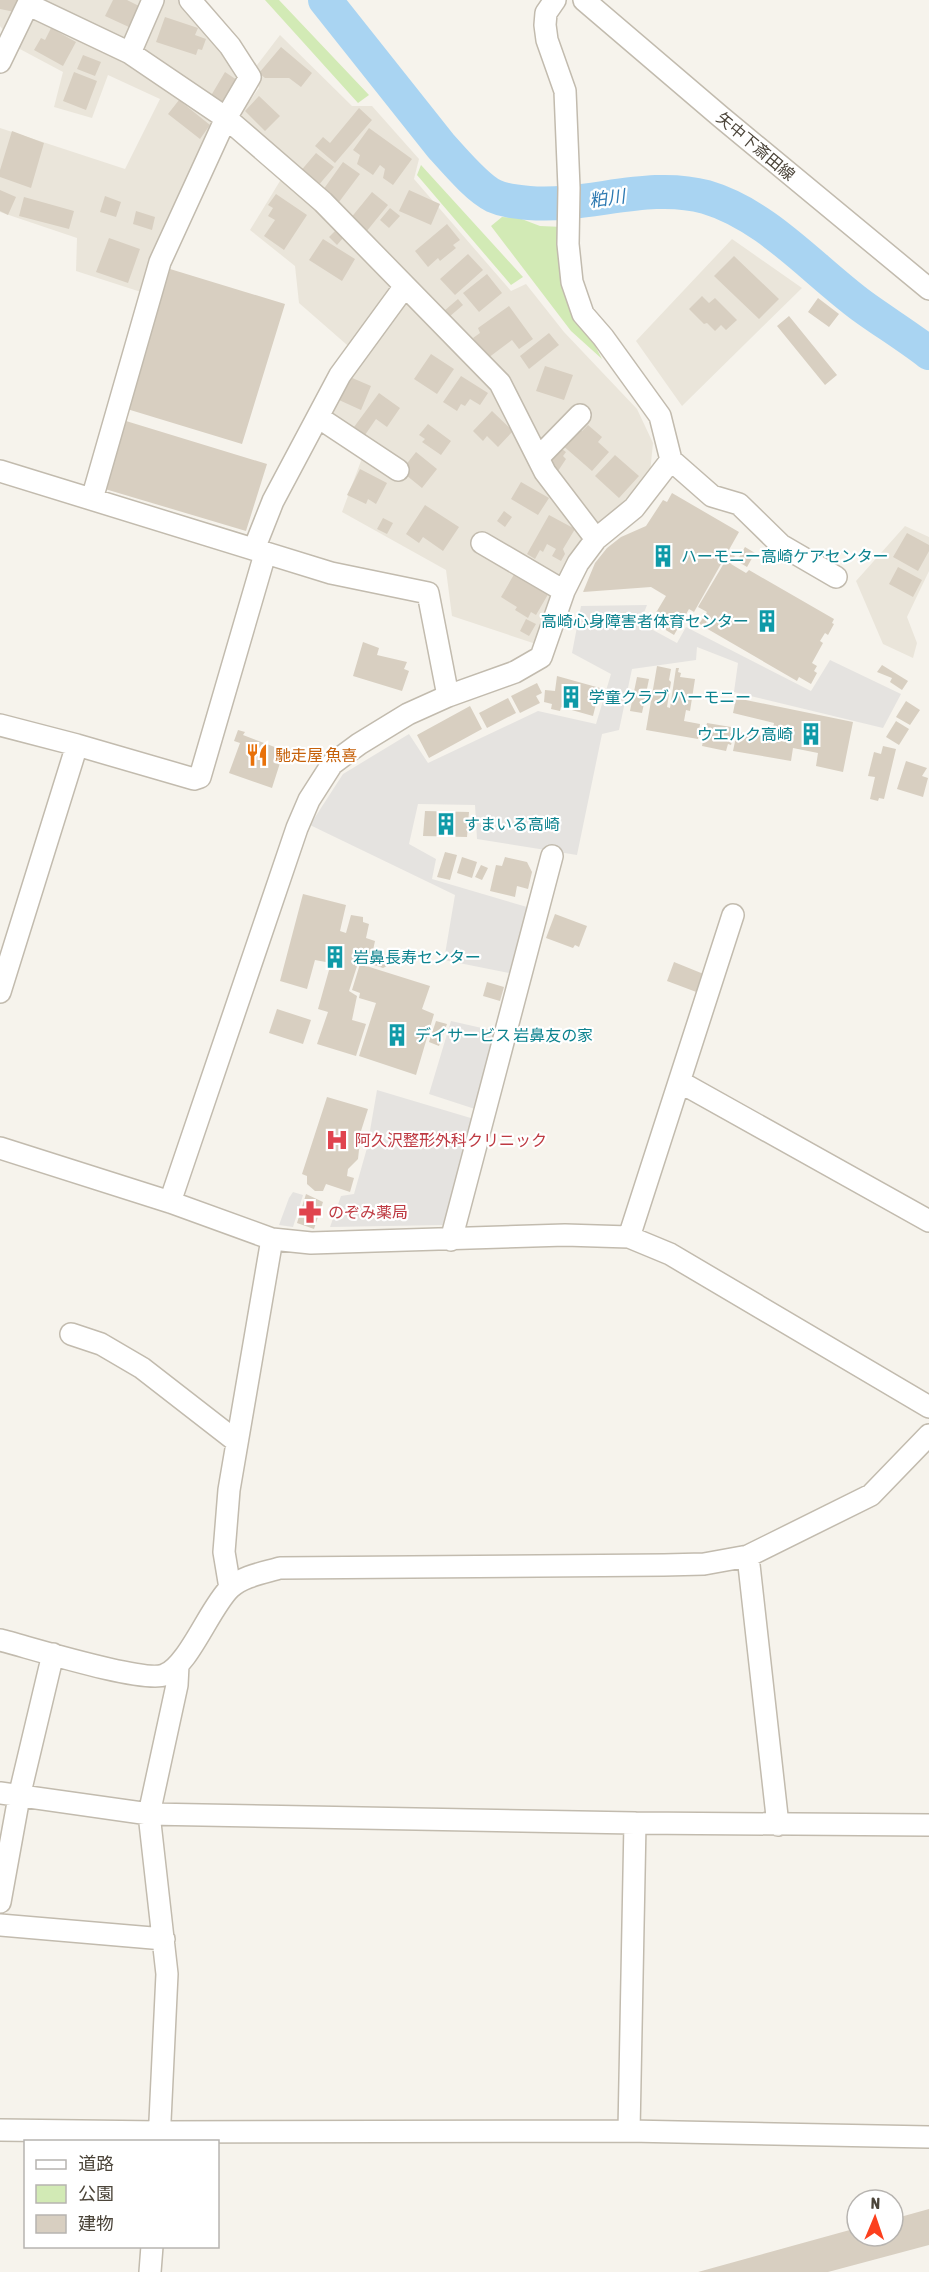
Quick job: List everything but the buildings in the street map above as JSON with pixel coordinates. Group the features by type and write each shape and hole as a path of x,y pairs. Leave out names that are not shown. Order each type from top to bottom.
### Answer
{"street":[{"path":"130,53 153,0"},
{"path":"92,499 160,262 226,118 250,77 230,46 190,0"},
{"path":"555,0 546,13 544,25 565,91 570,224 568,244 572,282 583,314 603,337 660,416 671,460 712,496 739,504 781,545 836,577"},
{"name":"矢中下斎田線","path":"584,0 929,289"},
{"path":"0,62 29,2 130,53 226,118 323,202 500,383 545,472 596,539"},
{"path":"0,725 194,779 200,777 273,501 340,375 405,286"},
{"path":"538,458 580,415"},
{"path":"318,417 398,470"},
{"path":"170,1202 297,828 309,800 332,764 359,744 408,714 448,696 515,672 542,657 564,591 578,562 596,539 634,508 671,460"},
{"path":"0,471 331,573 428,593 448,696"},
{"path":"482,543 564,591"},
{"path":"0,993 77,745"},
{"path":"451,1240 552,856"},
{"path":"629,1237 733,915"},
{"path":"680,1082 929,1221"},
{"path":"0,1148 170,1202 272,1239 311,1243 565,1235 629,1237 669,1254 929,1407"},
{"path":"230,1588 224,1552 229,1490 272,1239"},
{"path":"71,1334 101,1344 142,1368 236,1441"},
{"path":"0,1640 139,1676 164,1675 178,1665 230,1588 251,1576 280,1568 726,1562 748,1556 870,1495 929,1436"},
{"path":"748,1556 778,1825"},
{"path":"0,1902 10,1795 53,1654"},
{"path":"160,2137 167,1974 149,1814 177,1686 178,1665"},
{"path":"10,1795 149,1814 929,1826"},
{"path":"629,2131 635,1823"},
{"path":"0,1925 164,1939"},
{"path":"0,2130 160,2137 629,2131 929,2137"},
{"path":"150,2272 152,2248"}],"shaded area":[{"path":"0,0 179,0 235,66 242,79 141,292 76,271 77,238 0,212 0,128 125,169 160,99 108,75 92,118 54,107 63,72 18,48 0,26"},
{"path":"280,35 352,106 372,106 419,159 414,179 511,291 526,284 564,332 637,409 653,443 650,473 572,557 536,644 452,616 446,570 342,512 368,442 330,414 362,358 299,303 295,266 250,230 291,163 239,116 259,88 254,69"},
{"path":"732,239 802,288 682,406 636,341"},
{"path":"905,526 929,537 929,571 907,617 917,643 913,658 883,644 856,581"},
{"path":"647,605 640,623 677,643 686,627 811,691 830,660 901,694 883,728 734,692 738,663 697,647 696,660 632,669 619,730 602,734 577,855 477,839 475,805 418,804 409,844 436,859 432,879 527,907 509,973 444,960 455,895 310,825 343,774 409,734 428,763 538,711 596,724 611,674 572,653 581,606"},
{"path":"451,1021 495,1031 475,1109 429,1094"},
{"path":"377,1090 474,1119 445,1225 330,1227 341,1196 354,1194 367,1148"},
{"path":"293,1192 303,1195 293,1227 279,1225 289,1198"}],"green space":[{"path":"265,0 279,0 369,95 358,103"},
{"path":"421,165 523,277 511,285 417,175"},
{"path":"502,217 519,218 540,226 563,227 567,292 602,359 571,331 491,226"}],"waterway":[{"name":"粕川","path":"325,0 441,146 487,192 511,201 551,204 640,193 684,193 706,197 728,205 769,230 862,306 929,353"}],"place":[{"name":"ハーモニー高崎ケアセンター","path":"663,556"},
{"name":"高崎心身障害者体育センター","path":"767,621"},
{"name":"学童クラブ ハーモニー","path":"571,697"},
{"name":"ウエルク高崎","path":"811,734"},
{"name":"馳走屋 魚喜","path":"257,755"},
{"name":"すまいる高崎","path":"446,824"},
{"name":"岩鼻長寿センター","path":"335,957"},
{"name":"デイサービス 岩鼻友の家","path":"397,1035"},
{"name":"阿久沢整形外科クリニック","path":"337,1140"},
{"name":"のぞみ薬局","path":"310,1212"}]}
